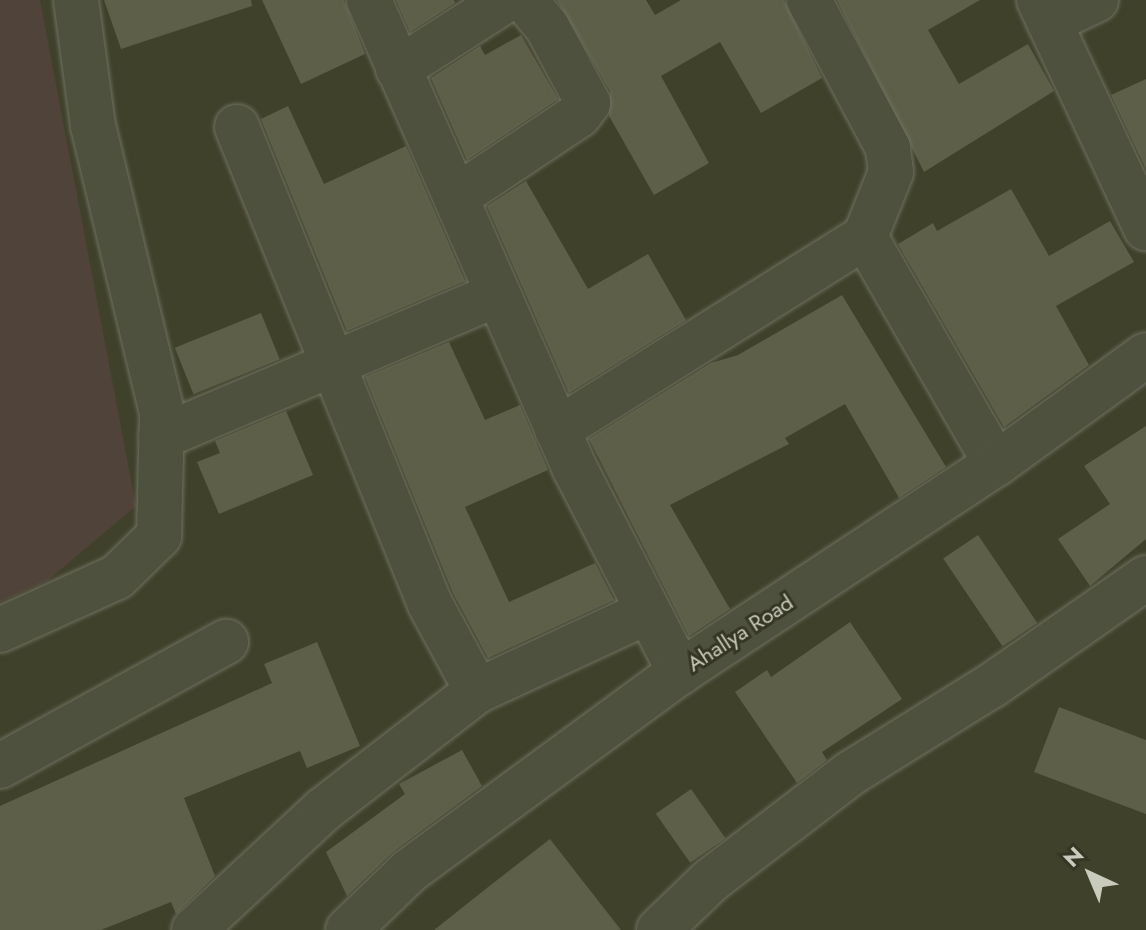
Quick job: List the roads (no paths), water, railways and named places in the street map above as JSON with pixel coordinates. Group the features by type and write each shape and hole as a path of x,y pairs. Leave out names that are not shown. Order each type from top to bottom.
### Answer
{"street":[{"path":"0,630 117,577 159,536 162,413 93,126 76,0"},
{"path":"369,0 557,430 645,613 680,672"},
{"path":"398,69 506,0"},
{"path":"456,197 579,115 588,103 547,27 525,0"},
{"path":"557,430 865,237 891,172 888,148 809,0"},
{"path":"1096,0 1044,11 1146,228"},
{"path":"237,127 279,222 329,364 430,604 477,691"},
{"path":"865,237 996,464"},
{"path":"161,437 498,294"},
{"name":"Ahallya Road","path":"348,930 409,871 680,672 996,464 1146,355"},
{"path":"659,930 711,880 851,773 991,686 1146,578"},
{"path":"194,930 323,810 477,691 645,613"},
{"path":"0,766 226,642"}]}
